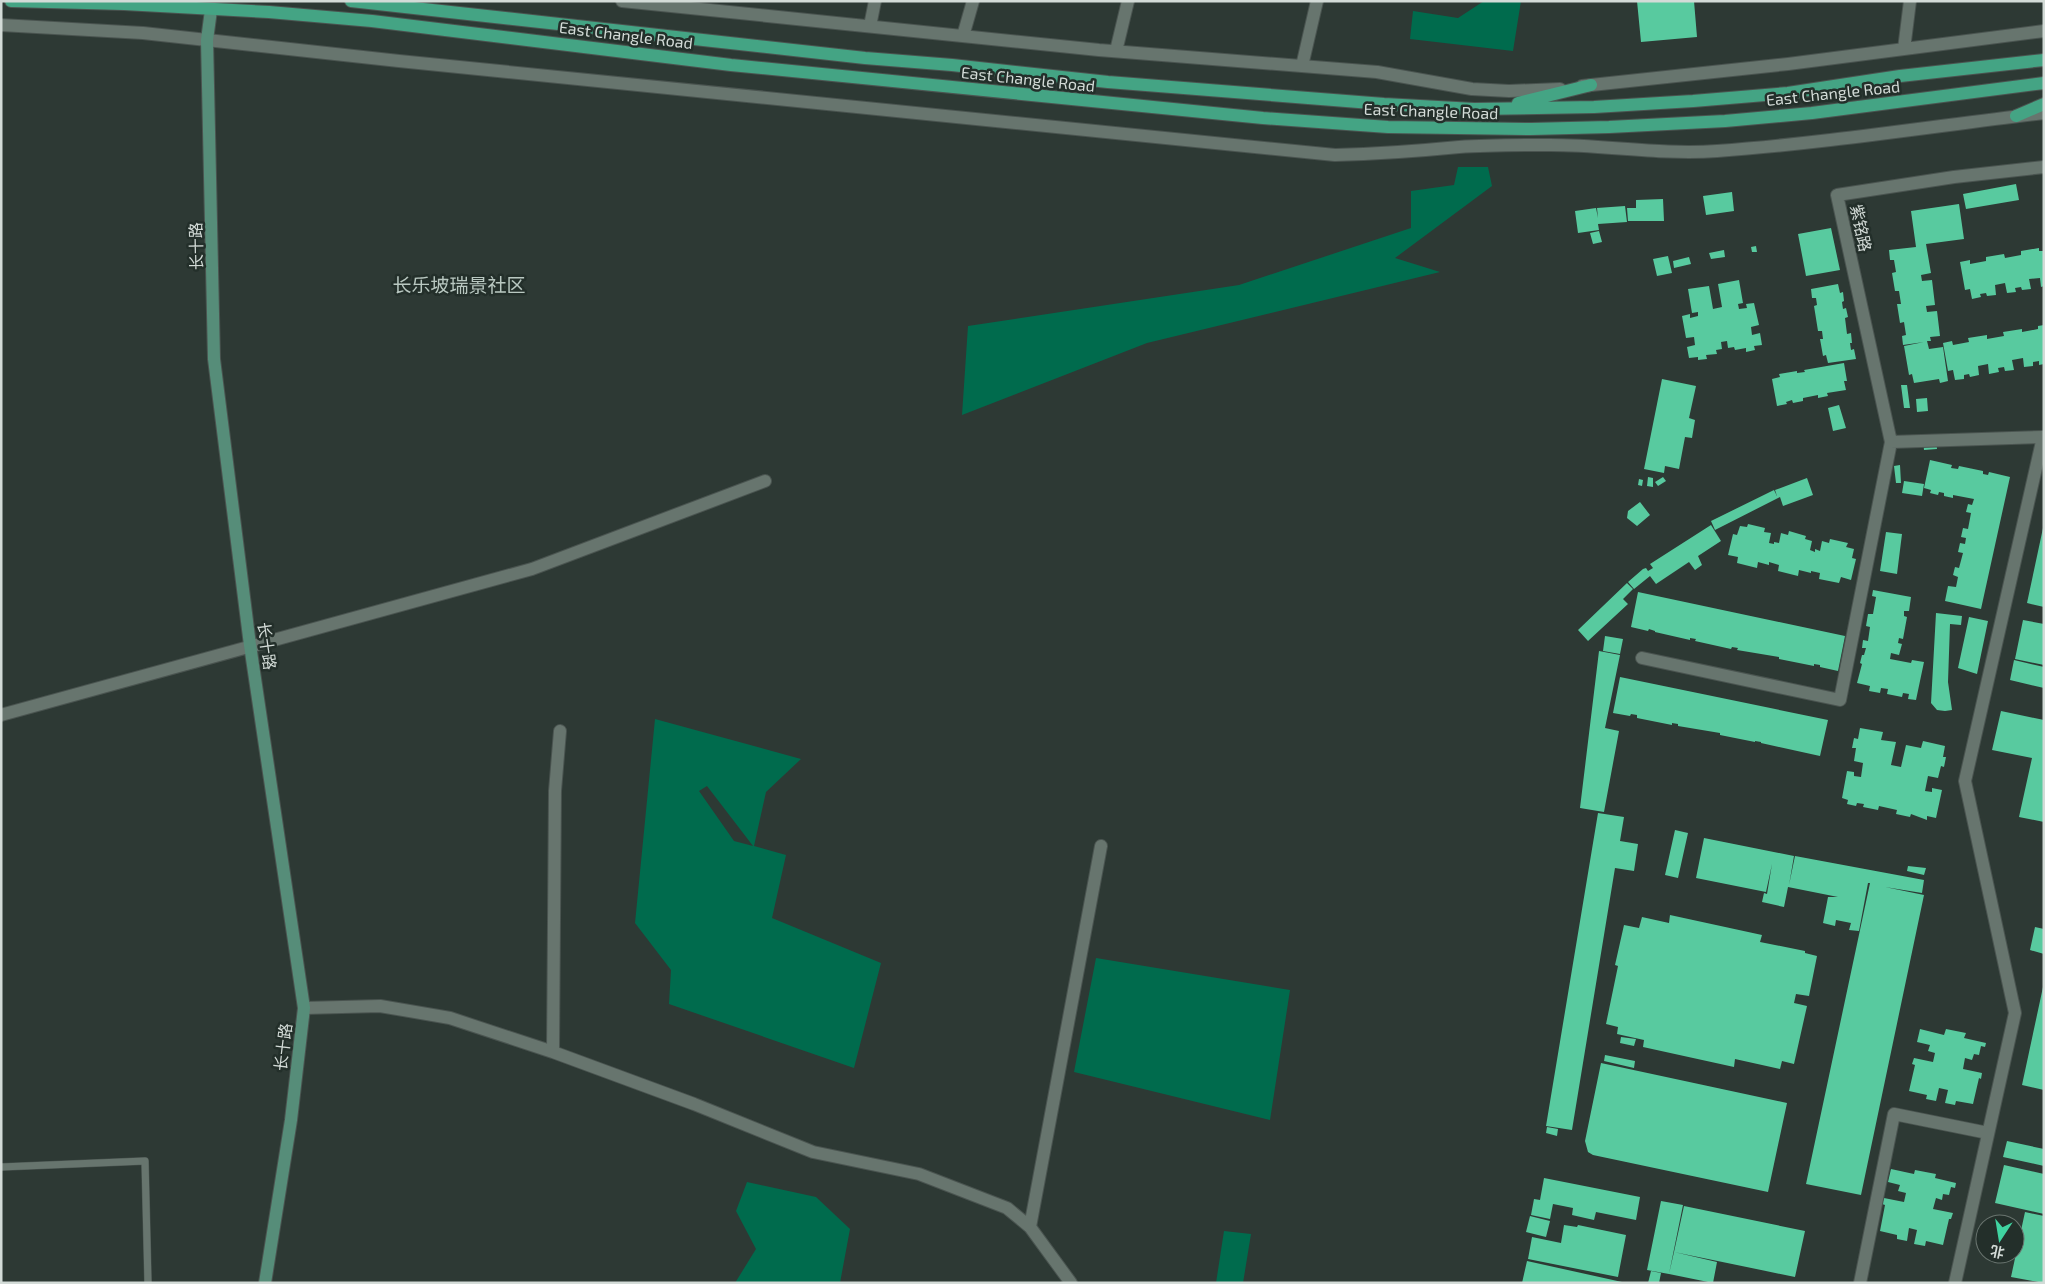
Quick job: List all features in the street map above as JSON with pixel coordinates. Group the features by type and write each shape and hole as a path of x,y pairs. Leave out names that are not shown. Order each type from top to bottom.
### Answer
{"main road":[{"name":"East Changle Road","path":"11,1 124,4 269,12 372,21 731,64 1263,118 1388,128 1541,129 1725,120 1812,113 2044,83"},
{"name":"East Changle Road","path":"351,1 865,58 952,65 1108,82 1384,104 1496,108 1594,107 1769,95 1900,76 2044,60"},
{"path":"1496,108 1591,85"},
{"path":"2016,116 2044,104"}],"street":[{"path":"622,1 733,6 870,26 963,36 1116,51 1377,72 1472,89 1550,90 1788,64 2044,31"},
{"path":"870,26 875,1"},
{"path":"963,36 973,1"},
{"path":"1116,51 1128,1"},
{"path":"1302,66 1317,1"},
{"path":"1904,49 1910,1"},
{"name":"长十路","path":"211,10 207,40 214,359 250,645 304,1008 291,1120 265,1283"},
{"path":"1,25 133,32 1335,155 1382,154 1460,147 1552,145 1597,146 1671,152 1716,151 1852,137 2044,113"},
{"name":"紫铭路","path":"1891,442 1837,195 1954,177 2044,167"},
{"path":"1642,658 1840,700 1891,442 2043,437 1965,781 2015,1013 1955,1283"},
{"path":"1,716 250,645 532,569 765,482"},
{"path":"553,1052 555,791 560,731"},
{"path":"1030,1227 1100,846"},
{"path":"304,1008 380,1006 450,1018 553,1052 694,1104 813,1152 919,1174 1007,1208 1030,1227 1071,1283"},
{"path":"1860,1283 1894,1114 1988,1133"}],"lane":[{"path":"1,1167 145,1161 148,1283"}],"green space":[{"path":"1484,1 1521,1 1513,51 1410,39 1413,11 1458,18"},
{"path":"1458,167 1488,167 1492,186 1395,258 1440,272 1147,343 962,415 968,326 1239,285 1411,228 1411,191 1454,185"},
{"path":"655,719 801,759 766,792 754,846 786,855 772,918 881,963 854,1068 669,1004 671,970 635,923","holes":["707,786 753,846 734,841 699,791"]},
{"path":"1096,958 1290,990 1270,1120 1074,1072"},
{"path":"747,1182 816,1197 850,1229 840,1283 735,1283 756,1249 736,1211"},
{"path":"1224,1231 1251,1234 1243,1283 1216,1283"}],"building":[{"path":"1637,1 1694,1 1697,37 1641,42"},
{"path":"2016,184 2019,200 1966,209 1963,194"},
{"path":"1732,192 1734,211 1706,215 1703,196"},
{"path":"1663,199 1664,221 1628,221 1627,208 1636,208 1636,200"},
{"path":"1959,204 1964,239 1926,244 1931,273 1921,275 1922,281 1932,280 1935,305 1926,306 1927,312 1937,311 1940,336 1930,337 1931,341 1927,341 1929,349 1943,347 1948,381 1940,383 1939,379 1914,383 1912,374 1909,375 1904,346 1924,342 1903,345 1902,336 1906,335 1904,322 1900,323 1897,304 1901,304 1899,291 1895,291 1892,273 1896,272 1894,260 1890,260 1889,250 1916,247 1911,211"},
{"path":"1625,206 1627,222 1598,224 1599,230 1578,233 1575,211 1596,208 1598,218 1597,208"},
{"path":"1831,228 1840,270 1806,276 1798,234"},
{"path":"1599,231 1602,242 1593,244 1590,233"},
{"path":"1756,246 1757,252 1752,252 1751,247"},
{"path":"2039,248 2039,251 2044,251 2044,286 2041,287 2040,278 2029,279 2031,289 2022,290 2021,287 2015,288 2016,292 2007,293 2005,283 1995,285 1996,295 1987,296 1986,293 1980,294 1981,297 1972,299 1970,289 1965,290 1960,262 1970,260 1970,264 1986,261 1986,257 2004,254 2005,258 2021,255 2021,251"},
{"path":"1724,250 1725,257 1711,259 1709,253"},
{"path":"1668,256 1672,273 1657,276 1653,259"},
{"path":"1689,257 1691,264 1674,268 1673,261"},
{"path":"1739,280 1743,303 1738,304 1739,309 1747,308 1746,304 1754,303 1759,325 1751,327 1752,335 1760,333 1762,345 1754,346 1755,350 1746,352 1746,348 1735,350 1734,347 1728,348 1727,341 1721,342 1722,349 1716,350 1717,354 1706,355 1707,359 1689,358 1687,347 1695,345 1694,337 1686,338 1682,316 1690,314 1690,318 1698,316 1698,312 1692,313 1688,289 1709,286 1713,309 1722,307 1718,284"},
{"path":"1838,284 1840,293 1843,292 1843,309 1846,308 1848,317 1845,318 1847,334 1851,333 1851,350 1854,349 1856,359 1828,363 1826,355 1823,356 1820,339 1823,339 1822,331 1818,331 1814,306 1817,305 1816,298 1812,298 1811,289"},
{"path":"2044,325 2044,364 2039,365 2039,361 2033,362 2033,366 2024,367 2023,358 2012,360 2014,370 2005,371 2004,367 1998,368 1999,372 1989,374 1988,364 1978,366 1979,375 1970,377 1969,374 1964,375 1964,379 1955,380 1953,370 1948,371 1943,343 1952,341 1953,345 1969,342 1968,338 1987,335 1987,339 2004,336 2003,332 2022,329 2022,332 2038,329 2038,326"},
{"path":"1844,363 1847,381 1844,381 1846,390 1827,393 1828,396 1818,398 1818,395 1803,398 1803,401 1793,403 1792,400 1786,402 1787,404 1777,406 1772,379 1780,377 1779,374 1797,371 1797,373 1805,372 1804,370"},
{"path":"1662,379 1696,386 1689,418 1695,420 1692,438 1685,437 1679,469 1665,466 1664,473 1644,469"},
{"path":"1901,385 1907,385 1910,408 1904,408"},
{"path":"1927,398 1928,411 1917,412 1916,399"},
{"path":"1839,405 1846,428 1833,431 1828,408"},
{"path":"1936,439 1937,449 1924,450 1923,440"},
{"path":"1930,460 1952,465 1951,468 1958,469 1959,466 1983,471 1983,474 1988,475 1989,472 2010,477 1981,609 1945,601 1948,586 1956,587 1958,577 1953,575 1955,567 1959,568 1963,553 1958,552 1960,543 1965,544 1966,538 1961,537 1963,528 1968,529 1971,513 1966,512 1968,504 1972,505 1974,499 1953,495 1953,498 1944,496 1944,493 1939,492 1938,495 1930,493 1931,490 1924,488"},
{"path":"1900,465 1901,483 1896,483 1894,466"},
{"path":"1648,477 1653,478 1653,487 1647,486"},
{"path":"1663,477 1666,481 1658,486 1655,482"},
{"path":"1807,478 1813,495 1783,506 1780,497 1715,530 1711,521 1774,490 1777,496 1775,490"},
{"path":"1639,479 1643,480 1642,486 1638,485"},
{"path":"1904,481 1924,484 1922,496 1902,493"},
{"path":"1640,502 1650,515 1637,526 1627,518 1628,511"},
{"path":"1748,524 1765,528 1764,532 1771,533 1769,543 1779,543 1781,533 1788,535 1789,531 1806,536 1805,539 1812,541 1810,550 1815,552 1815,549 1820,551 1822,541 1829,543 1830,539 1848,543 1846,547 1854,549 1852,558 1856,559 1851,580 1841,577 1839,583 1819,579 1820,573 1799,570 1798,576 1778,571 1779,565 1769,562 1769,565 1758,562 1757,568 1737,563 1738,557 1728,555 1733,534 1737,535 1740,526 1747,527"},
{"path":"1711,525 1721,541 1698,556 1702,565 1695,570 1689,562 1656,584 1650,576 1634,589 1628,582 1643,569 1646,568 1648,571 1653,568 1650,564"},
{"path":"2044,528 2044,607 2027,603"},
{"path":"1886,532 1902,534 1897,574 1880,571"},
{"path":"1627,583 1633,589 1623,599 1628,604 1588,641 1578,630"},
{"path":"1873,590 1911,597 1909,611 1904,611 1904,616 1907,617 1903,639 1899,638 1898,643 1902,644 1899,655 1891,653 1890,659 1911,663 1912,660 1924,662 1916,700 1908,699 1909,694 1903,693 1902,697 1887,694 1888,689 1881,688 1880,693 1869,691 1870,686 1857,683 1862,664 1860,663 1862,655 1864,655 1866,648 1862,648 1863,640 1868,641 1870,627 1866,626 1868,614 1873,614 1876,597 1872,596"},
{"path":"1638,592 1845,636 1838,671 1820,667 1820,665 1814,664 1814,666 1779,659 1779,657 1737,650 1738,648 1732,647 1731,649 1695,641 1696,639 1690,638 1690,640 1649,629 1648,631 1631,627"},
{"path":"1936,613 1962,616 1961,625 1950,624 1948,682 1952,710 1945,711 1937,710 1931,703"},
{"path":"1969,617 1988,621 1977,674 1958,668"},
{"path":"2023,620 2044,624 2044,665 2015,659"},
{"path":"1605,636 1623,639 1620,654 1603,651"},
{"path":"1599,651 1620,655 1605,728 1619,731 1604,812 1580,808"},
{"path":"2014,660 2044,667 2044,688 2010,680"},
{"path":"1620,677 1828,720 1820,756 1761,742 1720,735 1720,733 1678,726 1678,724 1672,723 1672,725 1637,718 1637,715 1631,714 1630,716 1613,713"},
{"path":"2001,711 2044,720 2044,822 2019,817 2032,758 1992,750"},
{"path":"1860,728 1883,732 1881,740 1896,742 1891,765 1901,767 1906,745 1921,748 1923,741 1945,746 1943,757 1946,757 1944,767 1941,766 1938,778 1928,776 1925,791 1932,792 1932,788 1942,790 1936,818 1927,816 1927,820 1911,814 1910,817 1896,814 1897,810 1879,806 1878,810 1863,807 1864,804 1857,803 1856,806 1847,804 1848,800 1842,798 1847,771 1854,772 1854,776 1861,777 1863,763 1854,761 1856,748 1852,748 1854,738 1858,739"},
{"path":"1598,813 1624,817 1620,841 1638,844 1634,871 1615,868 1572,1130 1546,1126"},
{"path":"1675,830 1688,833 1678,878 1665,875"},
{"path":"1704,838 1794,856 1789,885 1795,856 1924,880 1922,893 1885,887 1924,895 1861,1195 1806,1184 1870,883 1868,883 1859,931 1849,930 1851,923 1836,920 1835,926 1823,923 1828,897 1838,897 1788,887 1784,907 1762,902 1764,893 1767,894 1772,864 1766,892 1696,878"},
{"path":"1908,866 1926,868 1924,875 1907,871"},
{"path":"1670,915 1762,935 1760,942 1805,951 1805,953 1817,956 1809,996 1796,994 1794,1003 1807,1006 1794,1064 1782,1061 1780,1069 1735,1059 1734,1067 1643,1047 1644,1040 1617,1034 1618,1027 1606,1024 1618,966 1615,965 1624,925 1639,928 1642,917 1669,923"},
{"path":"2035,927 2044,929 2044,954 2030,950"},
{"path":"2044,987 2044,1090 2022,1085"},
{"path":"1920,1029 1944,1035 1946,1029 1966,1033 1964,1038 1986,1043 1985,1047 1981,1046 1979,1055 1974,1054 1972,1060 1965,1058 1963,1069 1982,1073 1973,1104 1956,1101 1955,1105 1945,1103 1948,1090 1939,1088 1936,1101 1926,1099 1927,1095 1909,1091 1915,1065 1912,1064 1914,1058 1933,1062 1935,1053 1928,1051 1930,1045 1917,1042"},
{"path":"1621,1037 1636,1039 1634,1046 1620,1043"},
{"path":"1605,1055 1635,1061 1634,1068 1604,1061"},
{"path":"1601,1063 1787,1103 1768,1192 1593,1155 1588,1152 1585,1141"},
{"path":"1547,1127 1558,1129 1557,1136 1546,1133"},
{"path":"2007,1141 2044,1149 2044,1166 2003,1157"},
{"path":"2004,1165 2044,1174 2044,1214 1995,1203"},
{"path":"1891,1169 1914,1174 1915,1170 1936,1174 1935,1178 1956,1183 1955,1188 1951,1187 1949,1195 1943,1194 1942,1200 1936,1198 1933,1209 1953,1213 1951,1219 1949,1219 1943,1245 1926,1241 1925,1246 1914,1244 1917,1230 1909,1228 1907,1241 1897,1239 1897,1235 1880,1231 1885,1205 1882,1204 1884,1198 1904,1202 1906,1193 1898,1191 1900,1185 1888,1182"},
{"path":"1544,1178 1640,1197 1636,1220 1596,1212 1594,1220 1572,1215 1573,1208 1553,1204 1550,1219 1531,1215 1534,1199 1540,1200"},
{"path":"1661,1201 1683,1205 1669,1274 1647,1270"},
{"path":"1684,1206 1805,1231 1795,1277 1674,1252"},
{"path":"2025,1212 2044,1216 2044,1283 2011,1277 2014,1264 2025,1264"},
{"path":"1530,1216 1550,1221 1546,1237 1526,1232"},
{"path":"1564,1225 1577,1227 1578,1225 1626,1235 1618,1277 1528,1259 1532,1237 1561,1243"},
{"path":"1674,1252 1717,1262 1713,1283 1669,1274"},
{"path":"1527,1261 1622,1282 1622,1283 1522,1283"},
{"path":"1651,1271 1661,1273 1659,1283 1648,1283"}],"district":[{"name":"长乐坡瑞景社区","path":"459,285"}]}
